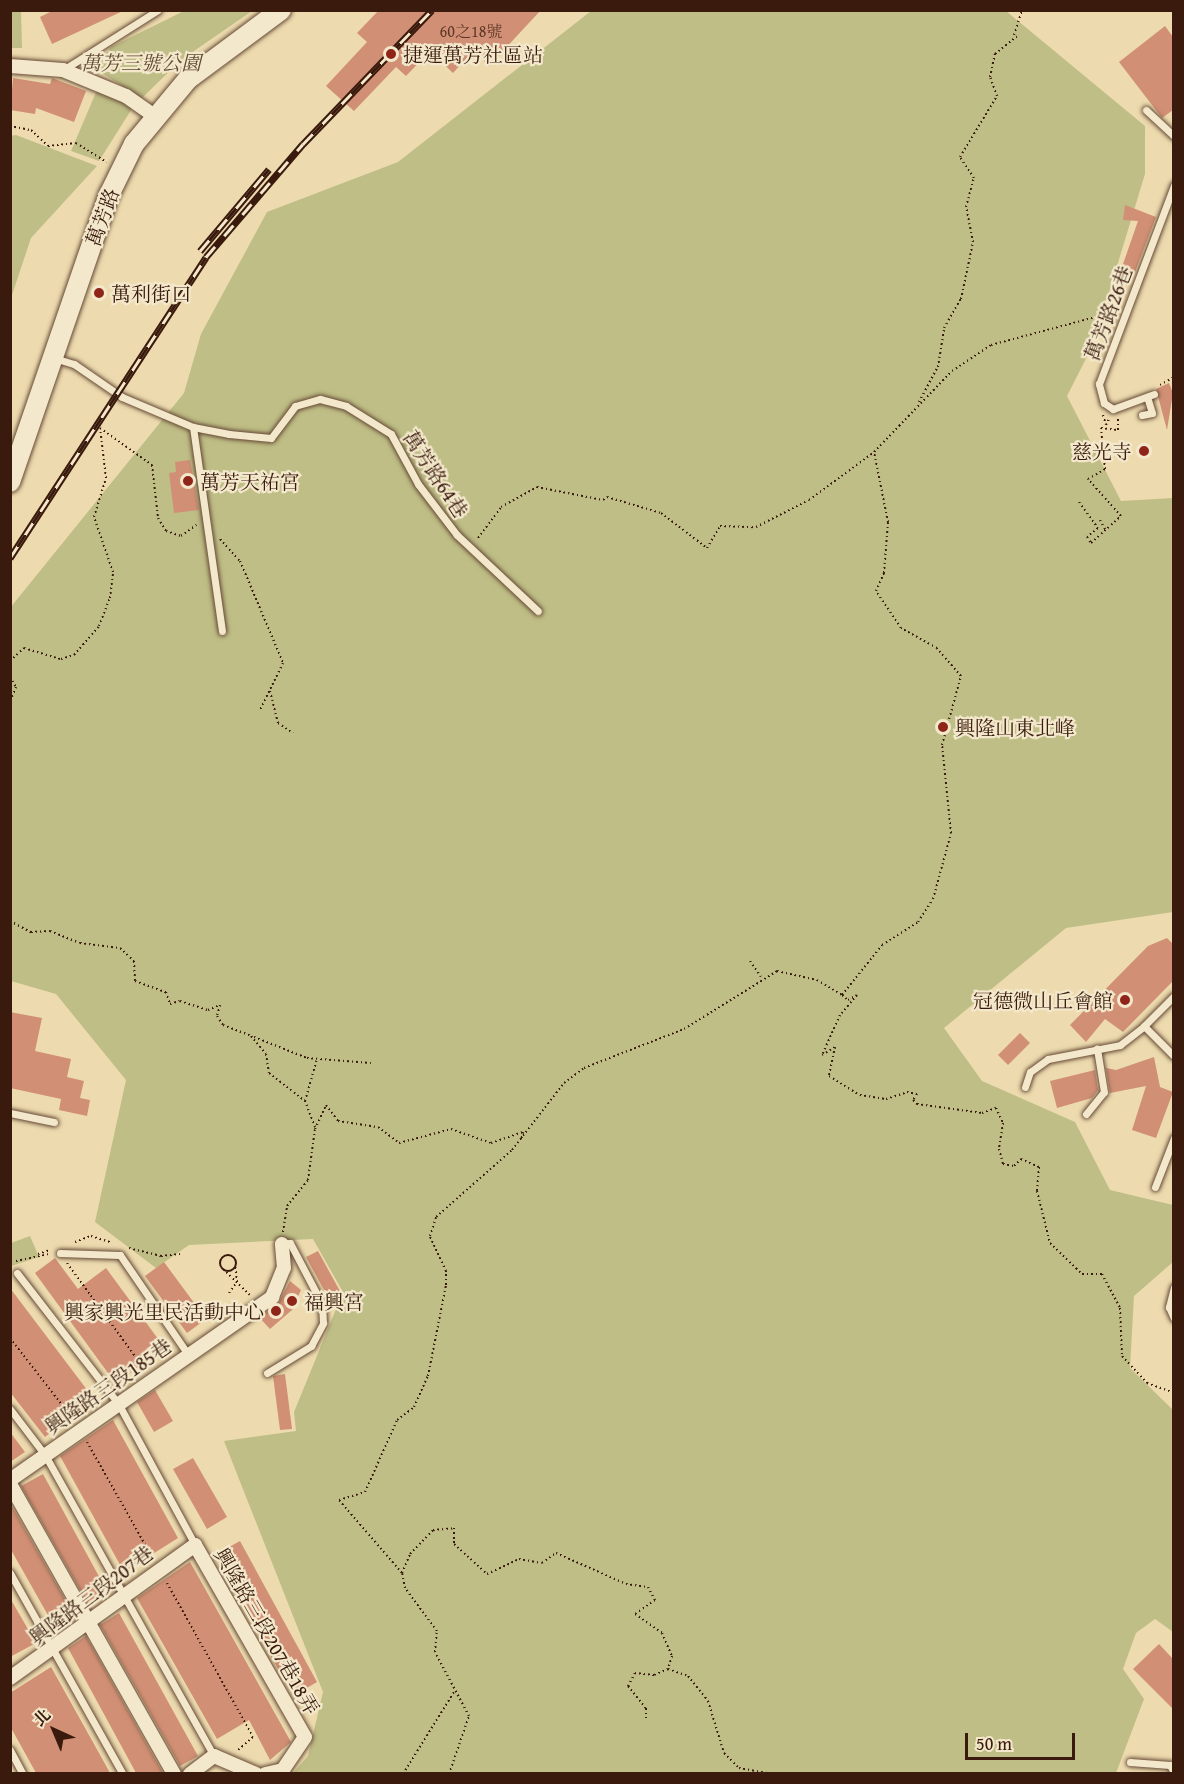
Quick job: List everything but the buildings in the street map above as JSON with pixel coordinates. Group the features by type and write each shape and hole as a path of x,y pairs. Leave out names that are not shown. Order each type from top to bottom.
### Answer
{"street":[{"name":"萬芳路","path":"10,482 119,170 153,115 188,79 281,10"},
{"path":"10,66 63,70 126,96 153,115"},
{"name":"興隆路三段185巷","path":"10,1482 187,1353 259,1307 281,1283 282,1244"},
{"path":"10,1482 174,1773"},
{"name":"興隆路三段207巷","path":"10,1678 158,1568 195,1545"},
{"name":"興隆路三段207巷18弄","path":"195,1545 305,1737 283,1770 265,1773"},
{"path":"189,1773 221,1758 256,1773"}],"lane":[{"path":"63,70 158,10"},
{"path":"1146,111 1173,136"},
{"name":"萬芳路26巷","path":"1151,395 1113,409 1104,403 1100,384 1173,185"},
{"name":"萬芳路64巷","path":"54,358 74,364 122,398 194,427 271,438 295,406 320,399 346,406 391,434 418,484 471,548 538,611"},
{"path":"1142,415 1152,413 1151,395"},
{"path":"194,427 202,515 222,631"},
{"path":"1025,1087 1030,1072 1047,1059 1128,1042 1173,996"},
{"path":"1144,1026 1173,1056"},
{"path":"1086,1114 1104,1092 1096,1049"},
{"path":"10,1113 54,1122"},
{"path":"1155,1187 1173,1138"},
{"path":"267,1373 312,1346 322,1323 321,1304 290,1243 282,1244"},
{"path":"60,1253 120,1255 187,1353"},
{"path":"17,1273 118,1403 195,1545"},
{"path":"1173,1287 1169,1307 1173,1317"},
{"path":"10,1409 45,1455 221,1758"},
{"path":"10,1574 123,1773"},
{"path":"10,1750 23,1773"},
{"path":"1130,1762 1170,1765 1173,1773"}],"path":[{"path":"918,404 938,367 944,328 961,299 973,242 966,207 974,178 960,157 997,96 990,77 995,54 1015,35 1022,10"},
{"path":"10,126 31,130 48,146 76,143 119,170"},
{"path":"471,548 501,507 537,487 603,500 607,496 661,513 707,548 720,526 756,527 809,500 874,452 952,371 991,345 1128,309"},
{"path":"1151,395 1173,377"},
{"path":"1079,502 1098,528 1087,537 1091,543 1121,516 1088,479 1104,469 1101,429 1118,430 1118,423"},
{"path":"10,661 24,648 61,659 74,655 99,626 110,598 113,572 94,517 106,478 100,428 152,465 158,518 166,531 181,536 202,515"},
{"path":"842,995 882,945 918,922 933,899 951,833 942,745 961,676 937,648 901,628 876,591 884,573 888,522 874,452"},
{"path":"1100,520 1107,531"},
{"path":"205,535 215,532 240,561 283,663 260,710"},
{"path":"10,677 16,687 10,702"},
{"path":"270,692 278,723 293,733"},
{"path":"10,921 31,932 50,931 80,944 120,948 135,961 135,981 147,989 166,992 171,1004 180,1000 208,1010 220,1005 217,1016 223,1025 317,1059 371,1063"},
{"path":"750,961 761,977"},
{"path":"449,1773 470,1716 454,1692 435,1652 437,1631 405,1588 402,1573 339,1500 365,1492 397,1420 414,1407 428,1376 446,1285 446,1271 430,1236 436,1217 521,1141 564,1083 584,1068 684,1029 715,1013 761,977 777,971 817,980 848,1000 856,995 840,1015 822,1055 835,1047 829,1076 860,1095 886,1099 907,1092 917,1094 913,1100 917,1104 982,1113 996,1108 1003,1123 999,1149 1004,1164 1014,1166 1021,1159 1039,1167 1037,1191 1050,1243 1082,1274 1101,1274 1120,1308 1122,1356 1147,1383 1173,1393"},
{"path":"251,1036 266,1054 269,1073 305,1101 315,1129"},
{"path":"305,1101 317,1059"},
{"path":"284,1218 308,1180 315,1129 328,1104 338,1121 378,1127 399,1143 450,1129 491,1143 523,1132 521,1141"},
{"path":"10,1263 60,1253 147,1373"},
{"path":"223,1269 226,1255 235,1264 237,1282 229,1293"},
{"path":"223,1269 235,1264"},
{"path":"223,1269 259,1307"},
{"path":"10,1338 81,1430 253,1737 221,1758"},
{"path":"402,1573 410,1554 433,1530 454,1528 454,1544 487,1574 519,1559 542,1563 556,1553 626,1584 648,1587 655,1600 635,1614 662,1633 672,1656 668,1669"},
{"path":"646,1718 646,1708 628,1686 635,1672 654,1675 668,1669 688,1676 708,1701 724,1753 739,1768 774,1773"},
{"path":"403,1773 454,1692"}],"green space":[{"path":"11,10 21,11 22,48 11,48"},
{"name":"萬芳三號公園","path":"186,10 252,11 181,60 142,98 100,72 98,63 111,47"},
{"path":"591,11 1006,11 1145,126 1145,174 1093,345 1067,396 1121,501 1173,498 1173,912 1066,928 944,1028 982,1081 1075,1122 1110,1190 1173,1205 1173,1262 1134,1296 1130,1368 1173,1410 1173,1632 1155,1619 1136,1633 1123,1669 1144,1699 1116,1773 293,1773 308,1756 323,1692 224,1441 296,1431 294,1412 343,1292 313,1239 189,1245 156,1268 95,1222 126,1080 56,994 11,981 10,608 184,393 201,334 267,212 398,162"},
{"path":"97,90 133,107 99,161 71,151"},
{"path":"16,135 97,166 31,238 11,298 10,136"},
{"path":"30,1236 39,1257 11,1266 11,1243"}],"railway":[{"path":"10,558 206,257 303,144 432,10"},
{"path":"200,251 269,169"}],"place":[{"name":"捷運萬芳社區站","path":"391,54"},
{"name":"萬利街口","path":"99,293"},
{"name":"慈光寺","path":"1144,451"},
{"name":"萬芳天祐宮","path":"188,481"},
{"name":"興隆山東北峰","path":"943,727"},
{"name":"冠德微山丘會館","path":"1125,1000"},
{"name":"福興宮","path":"292,1301"},
{"name":"興家興光里民活動中心","path":"276,1311"}]}
